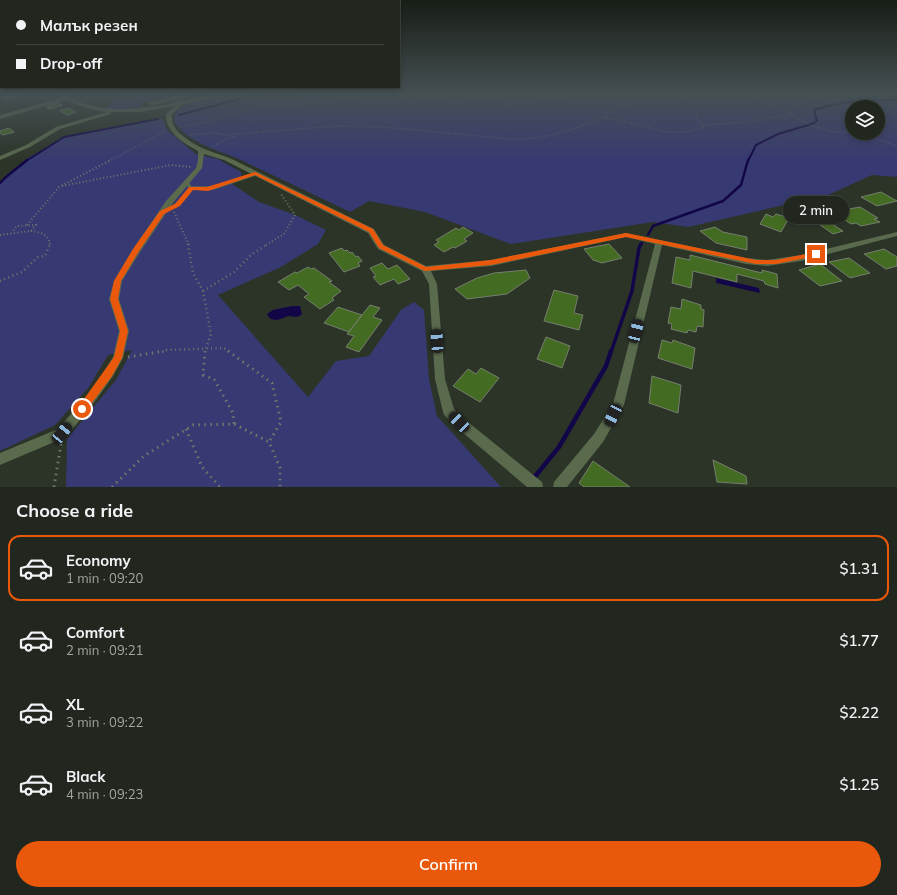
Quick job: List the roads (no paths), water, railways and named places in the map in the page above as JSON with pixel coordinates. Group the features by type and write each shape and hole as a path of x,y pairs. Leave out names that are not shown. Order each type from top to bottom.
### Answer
{"street":[{"path":"0,158 28,146 58,128 97,117"},
{"path":"169,117 168,122 172,128 201,151 226,159 371,231 381,247 425,269 491,263 626,235 746,260 767,262 801,258 897,234"},
{"path":"0,459 62,433 92,397 118,358 124,331 114,299 118,281 136,250 162,212 189,185 202,160 201,151"},
{"path":"559,487 597,441 609,424 618,405 659,242"},
{"path":"425,269 433,284 440,378 449,412 537,487"}],"lane":[{"path":"162,212 178,205 189,185 208,189 255,174"}],"waterway":[{"path":"748,161 756,145 778,134 812,124 817,121 816,117"},
{"path":"26,161 64,137 158,119"},
{"path":"0,183 27,160"},
{"path":"648,235 653,226 723,201 741,185 748,160"},
{"path":"611,352 632,291 639,248 641,244"},
{"path":"533,479 559,447 606,366 611,351"}]}
